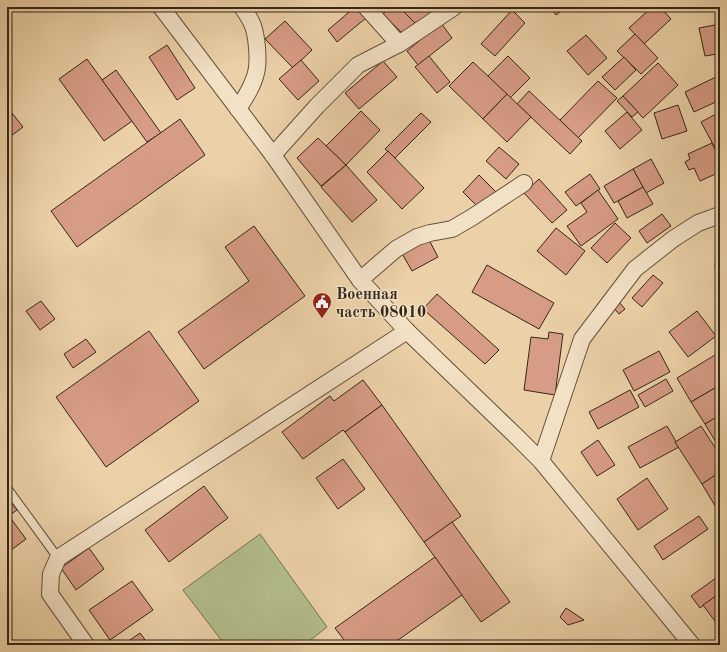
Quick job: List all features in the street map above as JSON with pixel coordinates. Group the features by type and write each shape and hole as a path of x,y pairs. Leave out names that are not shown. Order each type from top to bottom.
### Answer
{"street":[{"path":"161,7 273,155 360,280 407,331 541,461 692,645"},
{"path":"238,109 248,94 257,72 258,55 254,29 242,7"},
{"path":"366,7 399,44"},
{"path":"273,155 317,106 358,65 399,44 454,7"},
{"path":"360,280 396,249 417,237 452,229 524,183"},
{"path":"541,461 582,339 635,269 673,239 698,223 720,215"},
{"path":"86,645 50,594 51,574 58,558 407,331"}],"lane":[{"path":"7,488 58,558"}],"green space":[{"path":"260,534 327,627 304,645 225,645 183,590"}],"building":[{"path":"355,7 357,7 366,18 337,42 328,30"},
{"path":"390,7 399,7 415,23 403,34 383,14"},
{"path":"399,7 437,7 418,26"},
{"path":"550,7 567,7 556,15"},
{"path":"652,7 660,7 671,19 644,44 629,28"},
{"path":"512,10 525,23 495,56 481,44"},
{"path":"285,21 312,50 293,68 265,39"},
{"path":"441,23 452,38 418,65 407,51"},
{"path":"720,24 720,75 718,75 717,54 705,56 699,28"},
{"path":"635,34 658,58 641,74 617,51"},
{"path":"586,35 607,58 588,75 567,51"},
{"path":"167,45 195,88 177,100 149,57"},
{"path":"429,56 450,82 437,93 415,67"},
{"path":"508,56 530,78 510,98 488,76"},
{"path":"624,57 636,70 615,90 602,77"},
{"path":"87,59 132,121 104,141 59,79"},
{"path":"301,60 319,81 298,100 279,79"},
{"path":"383,61 397,77 359,109 345,93"},
{"path":"473,62 507,94 483,119 449,86"},
{"path":"658,63 678,85 643,118 623,96"},
{"path":"116,70 161,133 147,142 102,80"},
{"path":"718,76 720,80 720,100 694,112 685,92"},
{"path":"598,81 617,98 578,138 560,120"},
{"path":"529,91 582,141 570,154 517,104"},
{"path":"507,94 531,117 507,142 483,119"},
{"path":"623,96 638,112 632,117 617,101"},
{"path":"678,105 687,131 662,139 654,113"},
{"path":"8,108 23,127 7,139 7,109"},
{"path":"361,111 380,130 346,165 326,146"},
{"path":"627,112 642,130 620,149 605,131"},
{"path":"720,112 720,145 715,148 701,122"},
{"path":"421,113 431,122 395,158 385,149"},
{"path":"180,119 205,155 77,247 51,211"},
{"path":"318,138 346,165 321,186 297,158"},
{"path":"712,143 720,160 720,172 700,181 694,168 689,170 685,162 690,159 688,154"},
{"path":"499,147 519,164 506,179 486,161"},
{"path":"388,151 424,188 402,209 367,172"},
{"path":"651,159 664,183 646,193 633,169"},
{"path":"346,165 377,200 352,222 321,187"},
{"path":"633,169 643,187 614,203 604,186"},
{"path":"590,174 600,189 576,206 565,192"},
{"path":"479,175 496,192 479,208 463,192"},
{"path":"539,179 567,210 552,223 524,193"},
{"path":"643,187 653,204 627,218 618,201"},
{"path":"598,190 618,219 581,246 567,226 587,212 581,203"},
{"path":"662,214 671,226 647,243 639,231"},
{"path":"615,223 631,238 607,263 591,248"},
{"path":"254,226 305,296 204,369 178,332 249,281 225,247"},
{"path":"556,228 585,251 566,275 537,251"},
{"path":"427,236 438,257 412,271 400,250"},
{"path":"716,248 720,248 720,269 715,269"},
{"path":"487,265 554,303 539,329 472,292"},
{"path":"653,275 663,283 642,307 632,298"},
{"path":"437,294 499,350 485,364 423,309"},
{"path":"41,301 55,319 40,330 26,311"},
{"path":"619,302 625,309 619,314 613,307"},
{"path":"697,311 716,336 688,357 669,332"},
{"path":"149,331 199,401 106,467 56,397"},
{"path":"549,332 563,334 555,395 524,390 531,337 548,339"},
{"path":"86,339 96,352 73,368 64,354"},
{"path":"659,351 670,372 634,391 623,370"},
{"path":"720,352 720,385 691,402 677,378"},
{"path":"666,379 673,391 645,407 638,395"},
{"path":"363,380 382,405 345,432 343,430 303,459 282,432 330,396 334,401"},
{"path":"720,385 720,415 705,424 691,402"},
{"path":"630,390 639,407 598,429 589,412"},
{"path":"382,405 461,516 424,542 345,432"},
{"path":"720,415 720,449 705,424"},
{"path":"667,426 679,447 640,468 628,447"},
{"path":"701,426 720,455 720,472 702,484 675,442"},
{"path":"598,440 615,465 597,476 581,452"},
{"path":"343,459 365,489 338,509 316,478"},
{"path":"720,472 720,514 702,484"},
{"path":"647,478 668,509 638,530 617,499"},
{"path":"204,486 228,518 169,562 145,530"},
{"path":"7,497 17,510 7,517"},
{"path":"9,516 26,539 7,553 7,517"},
{"path":"699,516 708,529 663,560 654,546"},
{"path":"452,522 510,602 481,622 424,542"},
{"path":"89,548 104,569 76,590 61,568"},
{"path":"435,557 462,595 391,645 348,645 335,628"},
{"path":"720,575 720,593 700,608 691,596"},
{"path":"132,581 153,610 110,640 89,610"},
{"path":"720,593 720,628 703,605"},
{"path":"566,608 584,620 568,625 560,617"},
{"path":"7,632 16,645 7,645"},
{"path":"140,633 149,645 123,645"}],"place":[{"name":"Военная часть 08010","path":"322,319"}]}
